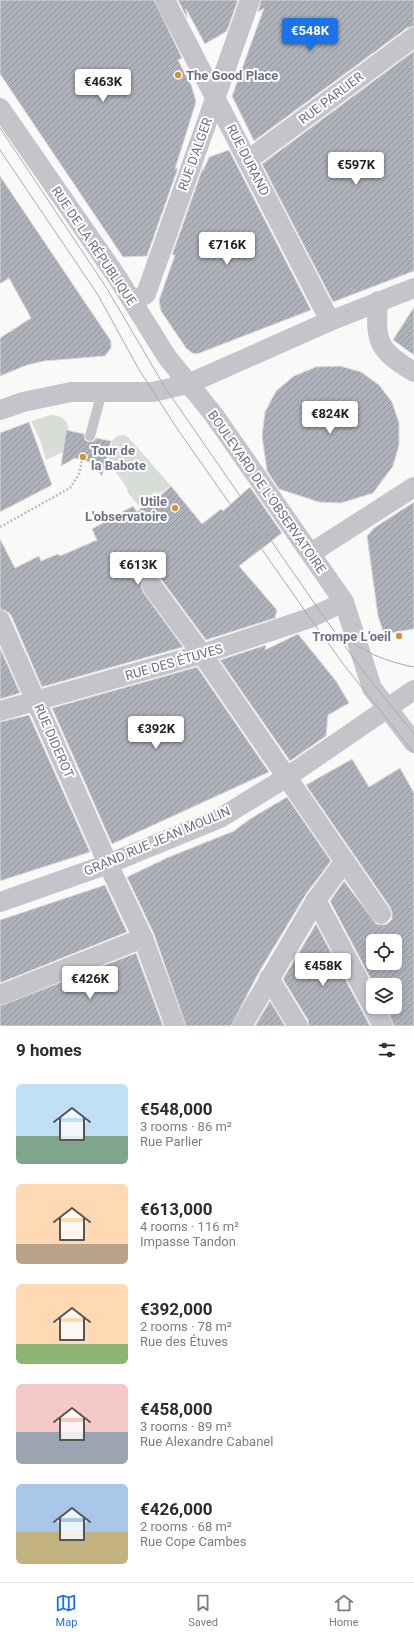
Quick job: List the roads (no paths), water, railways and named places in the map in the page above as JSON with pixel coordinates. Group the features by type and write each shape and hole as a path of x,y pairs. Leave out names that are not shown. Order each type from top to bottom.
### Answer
{"street":[{"name":"RUE DURAND","path":"165,0 330,321"},
{"name":"RUE D'ALGER","path":"133,302 146,294 250,0"},
{"name":"RUE PARLIER","path":"248,160 414,37"},
{"name":"RUE DE LA RÉPUBLIQUE","path":"0,108 133,302 167,357 188,384"},
{"path":"0,410 23,402 71,392 153,392 188,384 330,321 414,288"},
{"path":"378,301 377,332 381,347 395,360 414,372"},
{"name":"BOULEVARD DE L'OBSERVATOIRE","path":"188,384 206,405 344,602 360,647 366,675 372,688 414,743"},
{"path":"311,553 414,487"},
{"path":"152,586 202,654 381,914"},
{"name":"RUE DES ÉTUVES","path":"0,711 202,654 310,618 344,602"},
{"name":"RUE DIDEROT","path":"0,620 108,864 143,938 175,1026"},
{"name":"GRAND RUE JEAN MOULIN","path":"0,902 108,864 220,818 287,777 388,709 409,693"},
{"path":"242,1026 316,900 345,861"},
{"path":"316,900 383,1026"},
{"path":"0,995 143,938"},
{"path":"269,978 298,1026"}],"lane":[{"path":"90,436 102,392"}],"tram line":[{"path":"0,128 106,287 166,389 324,617 366,675 414,734"},
{"path":"0,150 98,295 138,368 176,427 344,665 414,753"},
{"path":"341,633 357,646 366,651 384,659 414,667"}],"place":[{"name":"The Good Place","path":"178,75"},
{"name":"Tour de la Babote","path":"83,457"},
{"name":"Utile L'observatoire","path":"175,508"},
{"name":"Trompe L’oeil","path":"399,636"}]}
